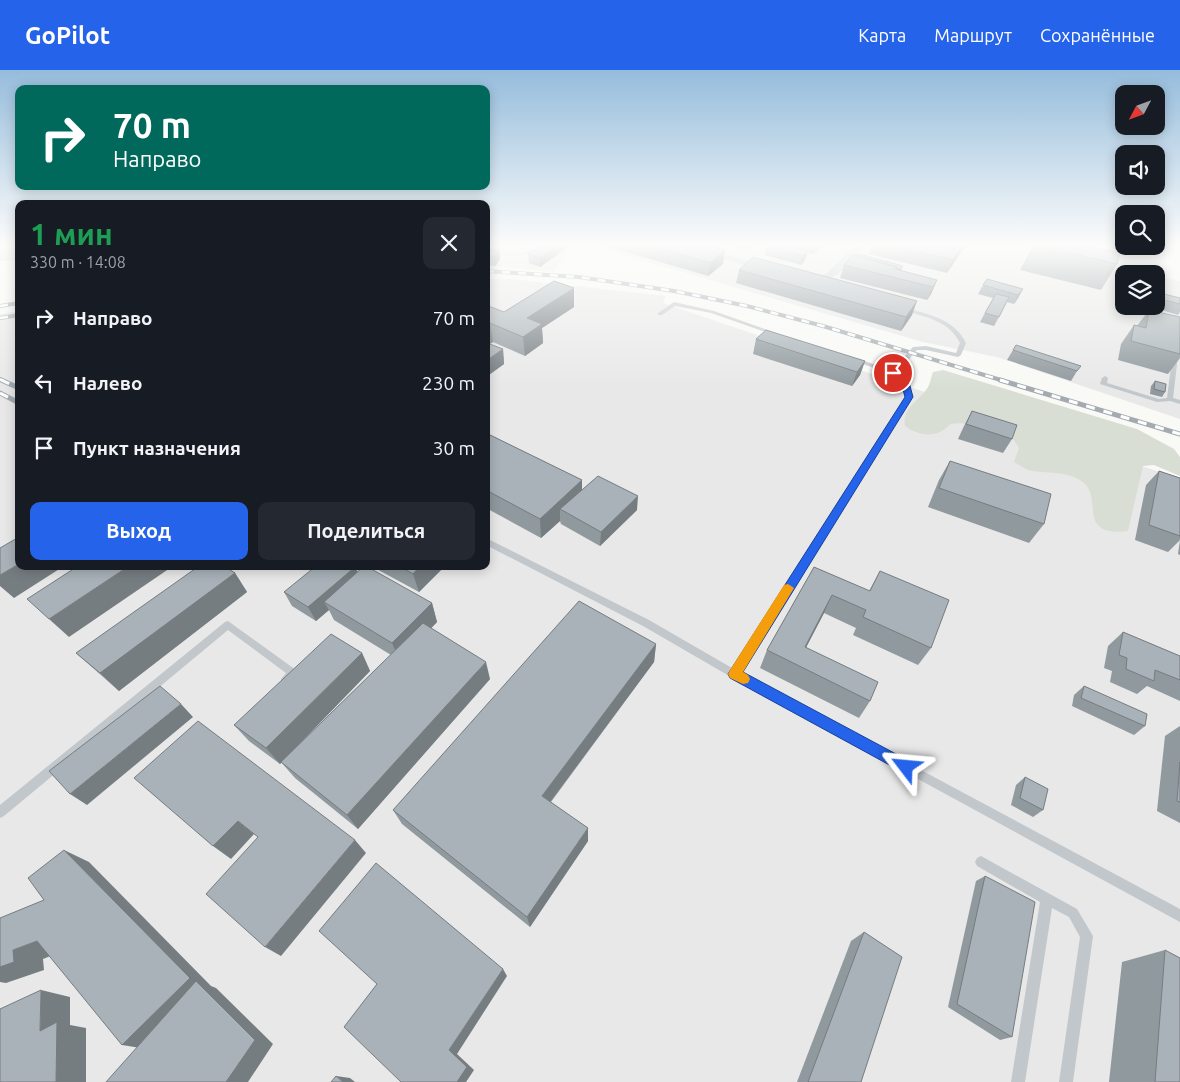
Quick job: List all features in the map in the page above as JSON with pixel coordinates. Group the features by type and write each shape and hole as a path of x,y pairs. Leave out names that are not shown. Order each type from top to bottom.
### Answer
{"lane":[{"path":"660,314 674,304 712,312 785,337"},
{"path":"893,373 915,348 926,348 958,355 963,343 956,331 943,322 896,307"},
{"path":"1170,399 1177,343 1180,342"},
{"path":"734,674 909,397 904,376 839,355"},
{"path":"1106,378 1103,384 1159,401 1170,399 1180,402"},
{"path":"490,543 646,623 734,674 1180,916"},
{"path":"0,812 228,625 293,673 280,685"},
{"path":"981,862 1073,913 1087,936 1066,1082"},
{"path":"1018,1082 1047,899"}],"shaded area":[{"path":"490,293 641,293 666,296 663,303 1180,479 1180,1082 0,1082 0,314 15,312 15,570 490,570"},
{"path":"755,293 1115,293 1115,315 1165,315 1165,293 1180,293 1180,419 997,357 923,342"},
{"path":"943,370 1137,429 1174,449 1180,457 1180,476 1154,465 1143,466 1128,531 1112,531 1102,528 1096,523 1092,498 1084,483 1064,474 1028,470 1014,462 1019,448 1014,440 962,423 950,424 945,429 934,434 922,434 905,426 908,410 927,388 933,372"}],"building":[{"path":"534,293 566,293 527,318 542,324 523,337 490,323 490,307 504,312"},
{"path":"822,293 888,293 917,301 906,317"},
{"path":"996,294 1009,297 999,317 985,313"},
{"path":"1165,294 1180,298 1180,304 1165,300"},
{"path":"1165,314 1180,317 1180,354 1131,341 1134,325 1146,328 1148,315"},
{"path":"766,330 865,361 857,372 756,339"},
{"path":"490,344 503,349 490,358"},
{"path":"1016,345 1081,366 1077,371 1013,350"},
{"path":"1155,381 1166,384 1165,392 1154,389"},
{"path":"972,411 1017,425 1012,439 966,424"},
{"path":"490,435 582,480 540,519 490,492"},
{"path":"950,461 1051,494 1044,524 939,488"},
{"path":"1159,471 1180,478 1180,536 1149,525"},
{"path":"598,476 638,496 601,532 560,509"},
{"path":"15,539 15,566 0,575 0,548"},
{"path":"814,567 870,591 880,571 949,600 931,648 863,617 866,610 832,595 805,647 878,682 870,701 767,650"},
{"path":"72,570 123,570 49,619 27,599"},
{"path":"193,570 230,570 235,573 100,673 76,653"},
{"path":"311,570 351,570 308,607 284,592"},
{"path":"360,570 373,570 432,603 392,643 324,602"},
{"path":"406,570 416,570 413,574"},
{"path":"579,601 656,644 542,796 588,828 527,917 393,810"},
{"path":"423,623 486,662 347,815 281,762"},
{"path":"1123,632 1180,656 1180,680 1155,670 1154,681 1126,669 1127,658 1119,655"},
{"path":"331,634 362,653 266,748 234,725"},
{"path":"160,686 181,704 70,794 49,771"},
{"path":"1084,686 1147,714 1145,726 1081,698"},
{"path":"198,721 355,840 265,947 206,894 258,837 238,821 213,846 134,778"},
{"path":"1180,762 1180,802 1177,801"},
{"path":"1025,777 1048,789 1043,810 1020,798"},
{"path":"64,850 190,978 122,1045 37,941 13,950 14,962 0,967 0,918 44,900 28,878"},
{"path":"376,863 503,969 449,1050 467,1067 457,1082 401,1082 344,1027 377,984 319,931"},
{"path":"985,876 1035,902 1012,1037 957,1004"},
{"path":"864,932 902,957 861,1082 808,1082"},
{"path":"1165,950 1180,958 1180,1082 1155,1082"},
{"path":"196,981 255,1040 226,1082 106,1082"},
{"path":"41,990 40,1031 57,1022 56,1082 0,1082 0,1009"},
{"path":"336,1076 343,1082 331,1082"}],"railway":[{"path":"685,293 747,306 823,326 1004,381"},
{"path":"0,306 15,304"},
{"path":"0,318 15,316"},
{"path":"0,379 4,381"},
{"path":"1,380 15,386"},
{"path":"1000,380 1180,434"},
{"path":"0,393 15,401"}],"slow traffic":[{"path":"743,679 734,674 788,588"}],"route":[{"path":"893,373 904,376 909,397 734,674 906,767"}]}
